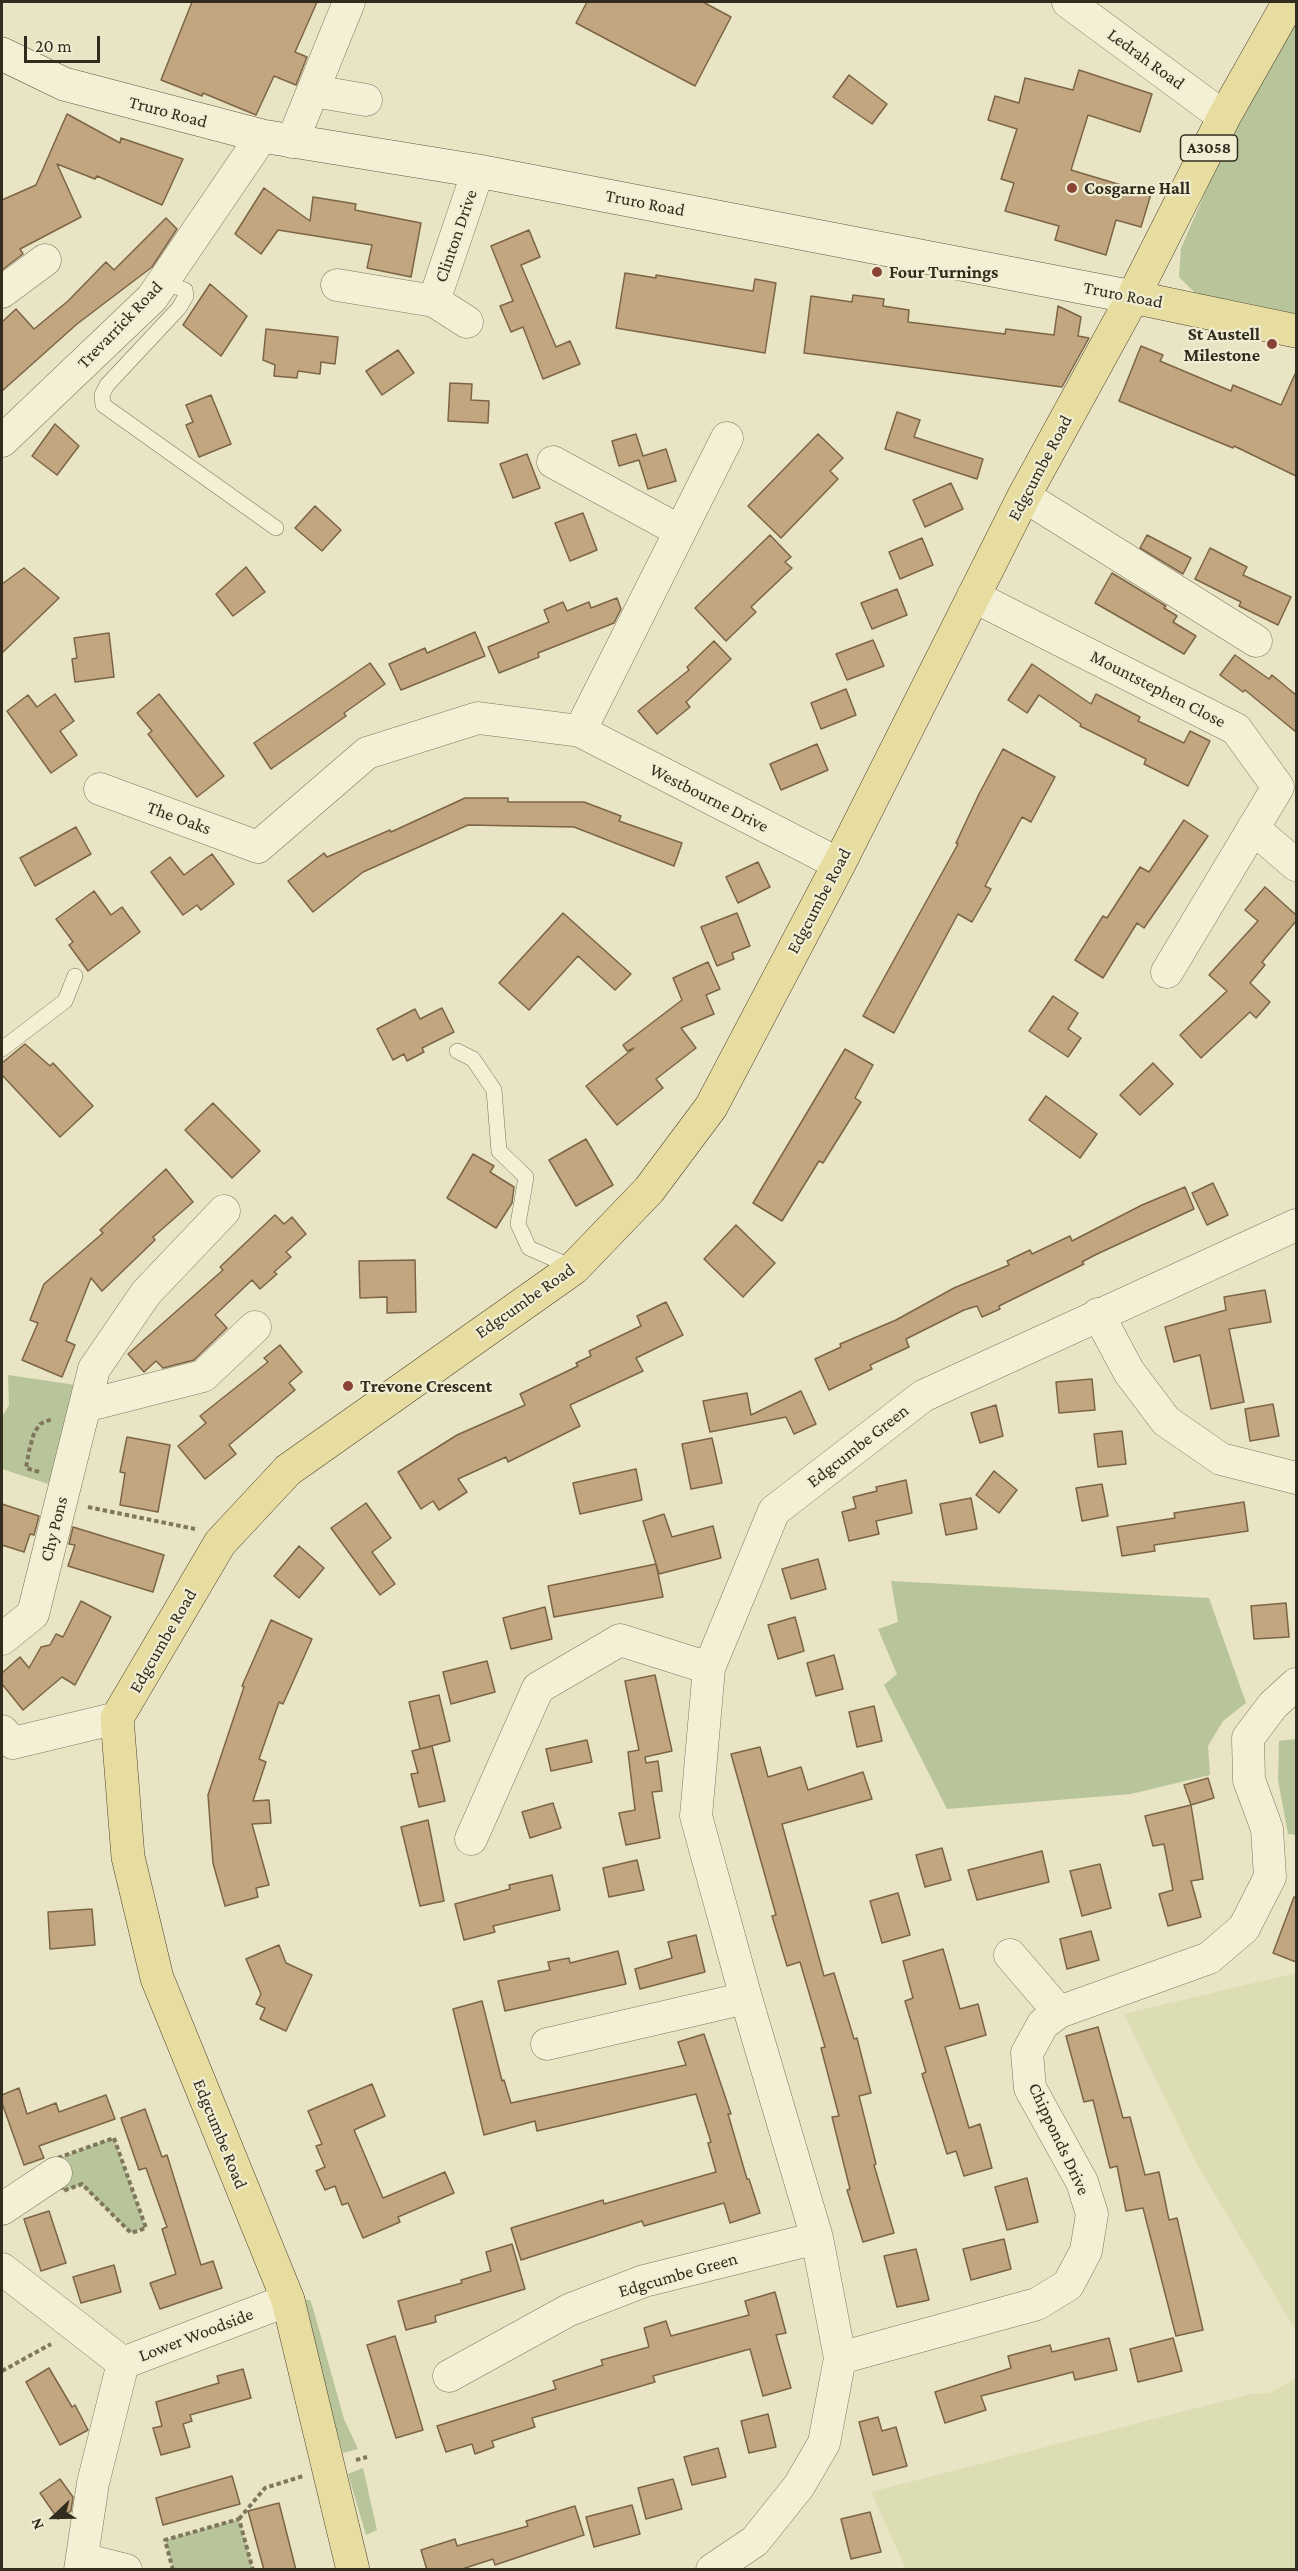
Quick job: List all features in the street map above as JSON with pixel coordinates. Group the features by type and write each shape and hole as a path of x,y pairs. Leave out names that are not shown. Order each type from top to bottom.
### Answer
{"main road":[{"name":"Edgcumbe Road","path":"353,2570 288,2300 157,1978 128,1857 117,1718 220,1543 288,1470 574,1268 649,1190 711,1107 839,864 1024,496 1133,297 1224,117 1288,2"},
{"name":"Truro Road","path":"2,54 64,84 277,139 478,171 1133,297 1296,331"}],"street":[{"name":"Trevarrick Road","path":"2,441 152,298 162,282 314,91 349,2"},
{"name":"Ledrah Road","path":"1068,2 1224,117"},
{"path":"314,91 366,100"},
{"name":"Clinton Drive","path":"434,301 478,171"},
{"path":"2,292 45,260"},
{"name":"Clinton Drive","path":"338,285 434,301 467,322"},
{"path":"580,731 727,438"},
{"path":"553,462 680,531"},
{"path":"1024,496 1256,641"},
{"name":"Mountstephen Close","path":"973,596 1236,729 1278,787 1167,972"},
{"name":"Westbourne Drive","path":"258,847 367,753 478,718 580,731 839,864"},
{"name":"The Oaks","path":"100,789 258,847"},
{"path":"1253,828 1296,865"},
{"name":"Chy Pons","path":"2,1639 33,1614 94,1369 146,1293 224,1211"},
{"name":"Edgcumbe Green","path":"712,2570 755,2541 800,2486 824,2443 840,2358 817,2238 746,1998 696,1816 710,1668 774,1511 923,1396 1296,1225"},
{"path":"1098,1314 1129,1372 1166,1421 1221,1459 1296,1478"},
{"path":"85,1406 203,1376 255,1327"},
{"path":"471,1839 538,1688 620,1640 710,1668"},
{"name":"Chipponds Drive","path":"840,2358 1037,2304 1068,2285 1086,2251 1092,2214 1082,2182 1030,2088 1028,2053 1042,2024 1059,2012 1209,1958 1244,1928 1270,1877 1267,1829 1250,1779 1248,1738 1273,1705 1296,1684"},
{"path":"6,1740 117,1718"},
{"path":"1010,1955 1059,2012"},
{"path":"547,2044 746,1998"},
{"path":"2,2210 56,2172"},
{"name":"Edgcumbe Green","path":"449,2376 569,2310 644,2281 817,2238"},
{"path":"2,2269 123,2363"},
{"name":"Lower Woodside","path":"126,2570 81,2564 93,2483 123,2363 288,2300"}],"lane":[{"path":"162,282 185,290 186,296 179,308 107,385 102,395 104,405 276,528"},
{"path":"2,1049 65,1001 75,976"},
{"path":"457,1051 473,1059 494,1090 499,1150 526,1177 518,1224 529,1248 574,1268"}],"path":[{"path":"61,1502 202,1530"},
{"path":"114,2138 146,2228 131,2233 82,2184 63,2191 56,2172 52,2160 114,2138"},
{"path":"2,2371 78,2328"},
{"path":"173,2570 165,2540 239,2519 265,2488 367,2457"},
{"path":"239,2519 253,2570"}],"green space":[{"path":"1296,15 1296,314 1237,301 1198,296 1179,277 1181,248 1228,140"},
{"path":"8,1375 89,1387 64,1489 2,1469 2,1417 9,1405"},
{"path":"891,1581 1209,1598 1246,1703 1223,1721 1208,1746 1210,1775 1131,1794 947,1809 884,1685 897,1674 878,1629 898,1622"},
{"path":"1296,1739 1296,1835 1288,1834 1278,1780 1279,1741"},
{"path":"1296,1973 1296,2331 1198,2166 1124,2014"},
{"path":"114,2138 146,2228 131,2233 82,2185 63,2191 52,2160"},
{"path":"299,2299 310,2300 344,2419 358,2449 343,2453"},
{"path":"1296,2378 1296,2569 906,2569 871,2492 1251,2394 1270,2393"},
{"path":"363,2468 377,2530 366,2535 348,2474"},
{"path":"239,2519 253,2569 173,2569 165,2540"}],"building":[{"path":"192,2 317,2 295,52 307,57 296,85 274,76 256,115 203,93 202,96 161,80"},
{"path":"587,2 703,2 731,17 695,86 576,23"},
{"path":"1079,70 1152,94 1140,132 1088,115 1071,170 1151,194 1141,227 1116,220 1106,255 1055,240 1059,226 1005,211 1014,183 1001,179 1017,129 988,120 995,96 1019,103 1025,78 1073,90"},
{"path":"849,75 887,104 872,124 833,97"},
{"path":"67,114 120,143 121,138 183,159 162,205 97,176 95,179 57,164 81,217 20,249 23,254 2,270 2,200 36,185"},
{"path":"264,188 310,221 313,197 356,204 355,210 421,223 411,277 367,268 372,245 278,230 261,254 235,234"},
{"path":"166,218 177,229 152,267 77,324 2,391 2,322 16,309 34,329 68,301 106,262 114,270"},
{"path":"529,230 540,257 521,265 556,347 570,341 580,364 543,379 523,327 511,332 500,306 513,301 491,246"},
{"path":"625,273 656,278 656,275 753,291 755,279 776,283 765,353 616,328"},
{"path":"210,284 247,316 221,356 183,325"},
{"path":"853,295 884,299 883,306 909,310 908,322 1005,334 1006,329 1054,335 1058,306 1081,317 1078,336 1089,338 1062,387 804,353 811,296 852,302"},
{"path":"266,329 338,337 335,364 321,362 320,374 298,371 297,378 274,376 275,365 263,360"},
{"path":"1141,346 1163,355 1160,361 1231,391 1233,385 1281,405 1296,372 1296,476 1234,446 1233,448 1119,401"},
{"path":"398,350 414,373 382,395 366,371"},
{"path":"450,383 472,384 471,400 489,401 488,423 448,421"},
{"path":"211,395 231,444 199,457 186,425 193,422 186,405"},
{"path":"897,412 920,420 914,437 983,459 977,479 885,449"},
{"path":"55,424 79,446 57,475 32,456"},
{"path":"636,434 643,456 666,449 676,481 648,489 639,460 619,466 612,441"},
{"path":"818,434 843,458 830,471 838,479 781,538 748,506"},
{"path":"527,454 540,488 513,498 500,464"},
{"path":"951,483 963,509 925,527 913,500"},
{"path":"315,506 341,530 322,551 295,528"},
{"path":"583,513 597,550 570,561 555,523"},
{"path":"770,535 791,557 785,562 792,568 751,607 756,612 726,641 695,608"},
{"path":"1147,535 1191,558 1183,574 1140,548"},
{"path":"922,538 933,565 900,579 889,552"},
{"path":"1210,548 1247,567 1243,575 1291,597 1278,625 1239,606 1241,602 1195,579"},
{"path":"246,567 265,592 233,616 216,594"},
{"path":"24,568 59,598 2,653 2,584"},
{"path":"1112,573 1166,606 1164,608 1177,616 1173,622 1196,636 1184,654 1095,603"},
{"path":"897,589 907,615 872,629 861,603"},
{"path":"617,598 621,609 614,623 538,653 539,657 499,673 488,647 549,622 544,610 563,602 567,611 589,602 591,608"},
{"path":"475,632 485,656 401,690 389,664 425,648 427,653"},
{"path":"109,633 114,677 75,682 72,659 77,658 74,638"},
{"path":"873,640 884,666 847,680 836,654"},
{"path":"714,641 731,659 686,702 690,707 657,734 638,711 689,670 687,667"},
{"path":"1235,655 1269,679 1272,675 1296,695 1296,732 1245,690 1243,692 1220,675"},
{"path":"370,663 385,684 344,713 346,716 271,769 254,743"},
{"path":"1032,664 1091,704 1096,694 1140,717 1138,721 1184,743 1190,731 1210,741 1188,786 1144,764 1146,759 1080,726 1081,724 1039,695 1027,713 1008,700"},
{"path":"846,689 856,715 821,729 811,703"},
{"path":"55,694 74,721 60,731 77,755 51,773 7,711 28,695 37,707"},
{"path":"159,694 224,776 197,797 148,734 152,731 137,713"},
{"path":"817,744 828,770 781,790 770,764"},
{"path":"1003,749 1055,777 1031,822 1022,817 985,886 991,889 972,922 958,914 894,1033 863,1016 958,844 956,843 979,794"},
{"path":"465,798 508,798 508,802 584,802 621,816 619,821 682,843 674,866 574,827 468,825 363,872 313,912 288,881 324,853 327,857 390,830 391,832"},
{"path":"1184,820 1208,836 1144,928 1137,923 1103,978 1075,960 1103,916 1107,918 1140,867 1149,872"},
{"path":"76,827 91,854 35,886 20,858"},
{"path":"212,854 234,884 201,910 197,905 183,915 151,872 170,857 184,875"},
{"path":"758,862 770,887 738,903 726,877"},
{"path":"1265,887 1296,915 1296,921 1262,962 1265,965 1250,983 1270,1002 1256,1018 1250,1012 1201,1058 1180,1035 1227,991 1209,975 1258,921 1245,910"},
{"path":"94,891 111,915 122,907 140,932 88,971 69,945 73,942 56,919"},
{"path":"563,913 631,974 615,990 578,956 529,1010 499,983"},
{"path":"737,913 750,946 732,953 734,959 717,966 701,927"},
{"path":"708,962 720,989 706,995 714,1014 681,1028 696,1048 656,1079 663,1088 617,1125 586,1086 634,1048 627,1051 623,1045 682,1000 673,978"},
{"path":"1053,996 1078,1013 1068,1029 1081,1038 1068,1057 1029,1031"},
{"path":"442,1008 454,1032 422,1048 424,1052 407,1061 404,1054 393,1060 377,1029 415,1009 420,1019"},
{"path":"25,1044 50,1066 53,1063 93,1106 60,1137 2,1075 2,1063"},
{"path":"845,1049 873,1065 855,1098 861,1102 823,1163 819,1161 782,1221 753,1203"},
{"path":"1153,1063 1173,1084 1140,1115 1120,1095"},
{"path":"1046,1096 1097,1134 1080,1158 1029,1120"},
{"path":"213,1103 260,1151 232,1178 185,1130"},
{"path":"586,1139 613,1185 576,1206 549,1160"},
{"path":"473,1154 494,1166 490,1172 514,1187 512,1203 496,1228 447,1198"},
{"path":"166,1169 193,1202 153,1237 155,1240 102,1291 91,1278 66,1341 75,1345 62,1377 22,1360 38,1323 30,1320 44,1284 103,1233 100,1230"},
{"path":"1213,1183 1228,1215 1207,1225 1192,1193"},
{"path":"1185,1187 1194,1209 1095,1255 1082,1262 1084,1264 999,1306 1000,1309 982,1317 977,1306 964,1310 906,1339 909,1347 870,1365 872,1369 829,1390 815,1359 841,1347 840,1344 896,1320 954,1288 1009,1265 1007,1261 1030,1250 1032,1254 1070,1236 1072,1241 1142,1205"},
{"path":"275,1215 284,1224 292,1217 306,1234 286,1252 291,1257 274,1272 277,1274 260,1289 252,1280 215,1315 227,1328 194,1360 163,1368 156,1361 144,1372 128,1354 223,1270 220,1267"},
{"path":"736,1225 775,1263 743,1297 704,1259"},
{"path":"415,1260 416,1312 387,1313 387,1297 360,1298 359,1261"},
{"path":"1265,1290 1271,1322 1229,1329 1244,1402 1211,1409 1200,1355 1174,1362 1165,1327 1226,1310 1224,1297"},
{"path":"666,1302 683,1335 636,1358 643,1371 570,1405 580,1426 508,1462 506,1457 458,1479 467,1492 439,1510 433,1501 421,1509 398,1472 457,1435 525,1405 520,1394 578,1366 576,1363 591,1356 589,1351 641,1326 637,1316"},
{"path":"280,1345 302,1372 289,1383 295,1390 229,1445 236,1454 205,1479 178,1446 206,1423 200,1416 268,1362 264,1358"},
{"path":"1092,1379 1095,1410 1059,1413 1056,1382"},
{"path":"801,1391 816,1424 794,1434 786,1417 710,1432 703,1401 747,1393 751,1415"},
{"path":"1273,1404 1279,1436 1250,1441 1245,1409"},
{"path":"996,1405 1003,1436 980,1443 971,1413"},
{"path":"1122,1431 1126,1464 1098,1467 1094,1434"},
{"path":"127,1437 170,1445 158,1512 120,1505 125,1473 120,1472"},
{"path":"712,1438 722,1483 691,1489 682,1444"},
{"path":"636,1469 642,1500 580,1514 573,1483"},
{"path":"994,1471 1017,1490 999,1513 976,1495"},
{"path":"906,1480 912,1513 876,1521 879,1534 849,1541 842,1512 856,1508 853,1497 877,1491 876,1487"},
{"path":"1102,1484 1108,1516 1082,1521 1076,1488"},
{"path":"971,1498 977,1529 946,1535 940,1504"},
{"path":"1244,1502 1248,1531 1154,1545 1155,1551 1122,1556 1117,1527 1175,1518 1174,1513"},
{"path":"366,1503 391,1538 372,1552 395,1584 380,1595 331,1528"},
{"path":"2,1504 39,1516 34,1535 30,1534 24,1552 2,1545"},
{"path":"664,1514 672,1537 713,1526 721,1558 659,1574 643,1521"},
{"path":"73,1527 164,1555 153,1592 68,1566 75,1545 69,1544"},
{"path":"299,1546 324,1568 299,1598 274,1576"},
{"path":"818,1559 826,1589 791,1599 782,1569"},
{"path":"656,1564 663,1597 554,1617 548,1586"},
{"path":"81,1601 111,1617 96,1646 75,1685 62,1677 23,1710 2,1684 2,1673 20,1657 29,1668 41,1647 50,1645 56,1634 63,1637"},
{"path":"1286,1603 1289,1637 1254,1639 1251,1606"},
{"path":"545,1607 552,1639 511,1649 503,1618"},
{"path":"795,1617 804,1651 778,1659 768,1625"},
{"path":"271,1620 312,1639 283,1704 279,1702 259,1759 266,1762 253,1801 269,1800 271,1823 252,1824 269,1885 256,1888 258,1897 225,1906 213,1863 208,1795 244,1687 242,1686"},
{"path":"834,1655 843,1689 816,1696 807,1663"},
{"path":"487,1661 495,1692 451,1704 443,1672"},
{"path":"655,1675 672,1751 645,1757 646,1763 658,1761 662,1791 652,1792 660,1838 626,1845 619,1813 635,1810 628,1752 639,1750 625,1681"},
{"path":"439,1695 450,1741 420,1749 409,1702"},
{"path":"874,1706 882,1741 857,1747 849,1712"},
{"path":"587,1740 592,1762 551,1771 546,1749"},
{"path":"432,1746 445,1801 419,1807 411,1774 418,1773 412,1751"},
{"path":"760,1747 768,1777 801,1767 808,1790 863,1772 872,1799 782,1824 824,1976 834,1973 854,2039 857,2038 871,2093 859,2096 876,2164 874,2165 894,2233 863,2242 847,2190 850,2189 832,2117 839,2116 821,2048 825,2047 800,1962 787,1966 772,1916 776,1915 731,1754"},
{"path":"1208,1778 1214,1798 1191,1805 1184,1785"},
{"path":"553,1803 561,1828 530,1838 522,1812"},
{"path":"1191,1805 1203,1879 1191,1881 1201,1917 1168,1926 1159,1894 1173,1890 1164,1844 1153,1846 1145,1816"},
{"path":"428,1820 444,1901 420,1906 401,1827"},
{"path":"942,1848 951,1880 925,1887 916,1855"},
{"path":"1042,1851 1049,1882 977,1900 968,1870"},
{"path":"637,1860 644,1890 609,1897 603,1868"},
{"path":"1100,1864 1111,1908 1082,1916 1070,1871"},
{"path":"552,1875 560,1910 493,1926 495,1932 464,1940 455,1904 510,1889 509,1885"},
{"path":"898,1893 910,1935 882,1943 870,1901"},
{"path":"1294,1897 1296,1897 1296,1962 1273,1953"},
{"path":"92,1909 95,1945 50,1949 48,1912"},
{"path":"1091,1931 1099,1960 1067,1969 1060,1939"},
{"path":"696,1935 705,1972 640,1989 635,1969 672,1958 668,1942"},
{"path":"279,1945 286,1963 312,1975 286,2031 260,2019 265,2008 256,2004 261,1994 246,1959"},
{"path":"943,1949 960,2009 978,2004 986,2035 945,2047 969,2128 980,2124 992,2168 964,2176 956,2151 947,2154 922,2074 926,2072 905,2001 913,1998 903,1961"},
{"path":"618,1951 626,1984 505,2011 498,1981 550,1970 548,1962 569,1958 570,1963"},
{"path":"482,2001 502,2081 504,2080 511,2103 686,2065 678,2042 704,2034 731,2114 728,2114 747,2179 749,2179 760,2213 730,2223 724,2203 644,2226 642,2221 521,2260 511,2228 603,2200 604,2204 716,2172 708,2143 711,2142 696,2094 537,2131 535,2121 484,2135 453,2009"},
{"path":"1098,2027 1123,2118 1130,2117 1145,2175 1159,2172 1169,2220 1177,2218 1203,2330 1176,2336 1143,2208 1126,2211 1117,2166 1110,2168 1093,2100 1084,2102 1066,2036"},
{"path":"372,2084 385,2116 354,2130 383,2198 445,2172 454,2193 398,2217 400,2222 363,2238 348,2203 342,2205 335,2186 325,2190 316,2171 325,2167 316,2146 322,2144 308,2111"},
{"path":"19,2088 27,2114 56,2103 59,2112 106,2095 115,2119 39,2146 44,2158 24,2165 2,2103 2,2095"},
{"path":"145,2109 162,2157 167,2155 201,2265 213,2261 222,2288 160,2309 150,2283 176,2274 162,2229 167,2227 146,2168 139,2170 121,2118"},
{"path":"1027,2178 1038,2222 1007,2230 995,2187"},
{"path":"49,2211 66,2263 41,2271 24,2219"},
{"path":"1004,2239 1011,2269 971,2280 963,2249"},
{"path":"512,2244 525,2289 435,2316 436,2322 406,2330 398,2301 462,2283 461,2280 491,2271 486,2252"},
{"path":"916,2249 929,2300 897,2307 884,2256"},
{"path":"114,2265 121,2292 81,2303 73,2277"},
{"path":"775,2292 786,2333 776,2335 791,2388 763,2396 750,2349 653,2376 655,2382 532,2418 535,2427 492,2441 494,2447 475,2454 472,2444 446,2452 437,2426 556,2389 553,2381 603,2365 601,2360 649,2347 644,2328 666,2321 671,2336 749,2315 745,2301"},
{"path":"395,2336 423,2430 396,2438 367,2345"},
{"path":"1109,2338 1117,2370 1075,2380 1073,2372 981,2396 986,2410 945,2423 935,2392 1011,2368 1008,2356 1050,2345 1052,2352"},
{"path":"1173,2338 1182,2371 1138,2382 1130,2349"},
{"path":"49,2368 72,2407 75,2405 88,2430 60,2445 26,2382"},
{"path":"243,2369 251,2398 190,2415 192,2421 183,2424 190,2447 161,2455 153,2428 162,2426 156,2402 219,2383 217,2376"},
{"path":"768,2414 776,2447 749,2453 741,2421"},
{"path":"878,2417 882,2431 896,2427 907,2466 873,2475 859,2422"},
{"path":"718,2448 726,2477 692,2485 684,2457"},
{"path":"232,2476 240,2504 163,2525 156,2498"},
{"path":"60,2479 73,2497 71,2511 58,2519 40,2493"},
{"path":"673,2479 682,2509 646,2519 638,2488"},
{"path":"279,2503 296,2570 264,2570 248,2511"},
{"path":"632,2505 640,2534 594,2547 586,2517"},
{"path":"575,2506 584,2535 495,2565 493,2559 459,2570 427,2570 421,2550 455,2539 457,2546 528,2526 526,2521"},
{"path":"870,2512 881,2552 851,2559 841,2519"}],"place":[{"name":"Cosgarne Hall","path":"1072,188"},
{"name":"Four Turnings","path":"877,272"},
{"name":"St Austell Milestone","path":"1272,344"},
{"name":"Trevone Crescent","path":"348,1386"}]}
